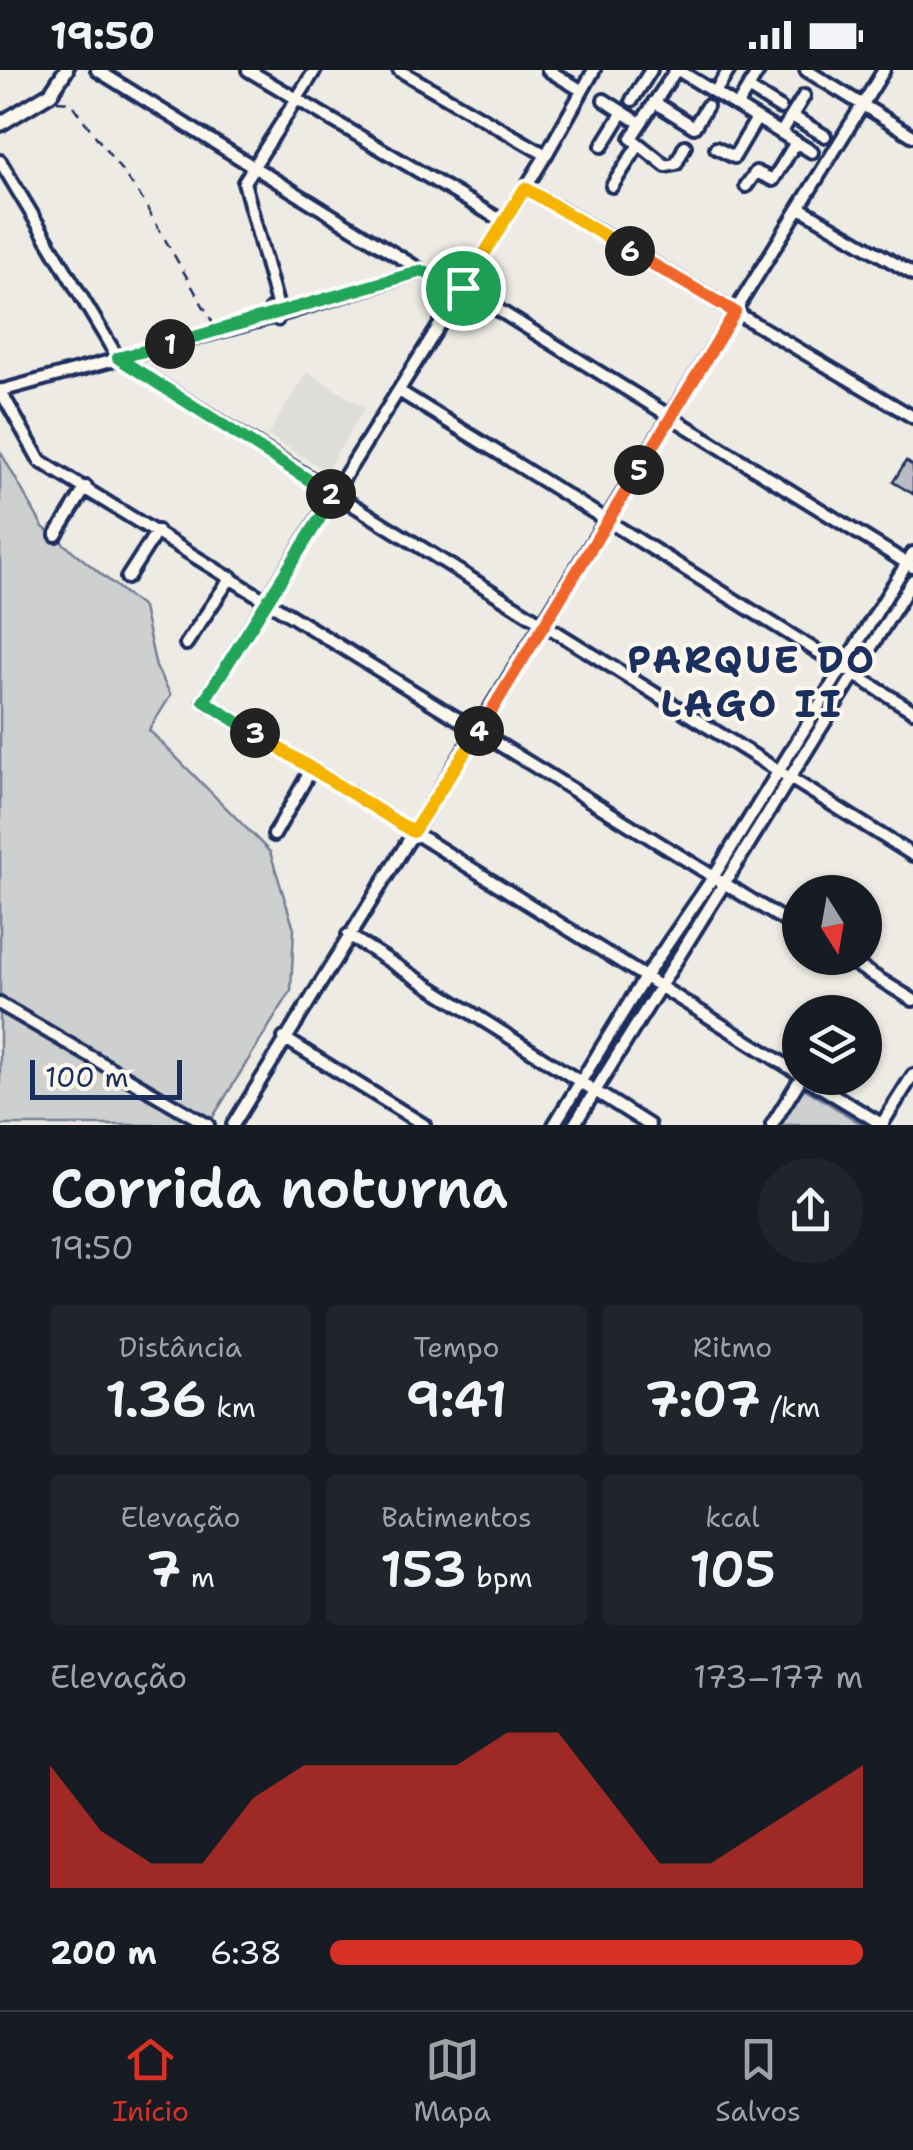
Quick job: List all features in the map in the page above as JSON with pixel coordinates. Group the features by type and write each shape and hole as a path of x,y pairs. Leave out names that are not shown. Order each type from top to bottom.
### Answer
{"street":[{"path":"0,124 46,96 66,70"},
{"path":"98,70 422,271 463,288 911,561 774,769 714,876 554,1125"},
{"path":"248,70 504,222"},
{"path":"276,315 244,182 314,70"},
{"path":"399,70 546,154"},
{"path":"548,70 581,90"},
{"path":"594,70 335,497 204,701 782,1063"},
{"path":"632,100 653,70 674,73 715,92 812,152"},
{"path":"737,106 760,70"},
{"path":"806,70 913,136"},
{"path":"234,1125 284,1038 481,727 884,70"},
{"path":"715,92 724,72"},
{"path":"674,73 631,138 671,166 676,164 684,146"},
{"path":"748,88 780,108"},
{"path":"782,133 804,96"},
{"path":"604,100 640,123"},
{"path":"654,102 694,127 707,106"},
{"path":"602,146 623,112"},
{"path":"792,116 825,136"},
{"path":"716,148 734,156 757,118"},
{"path":"746,186 756,172 773,180 796,142"},
{"path":"612,186 638,146"},
{"path":"0,161 112,360 913,855"},
{"path":"525,188 913,418"},
{"path":"800,208 913,274"},
{"path":"422,271 0,391 40,461 231,576 272,596 782,919"},
{"path":"399,391 606,524 913,710"},
{"path":"56,535 86,487"},
{"path":"128,578 157,531"},
{"path":"186,644 231,576"},
{"path":"574,1125 913,580"},
{"path":"274,835 312,768"},
{"path":"348,935 649,1125"},
{"path":"873,975 913,1000"},
{"path":"0,1004 208,1125"},
{"path":"284,1038 424,1125"},
{"path":"833,1095 883,1125 913,1076"},
{"path":"772,1125 790,1095"}],"path":[{"path":"46,96 70,102 139,194 217,332"}],"shaded area":[{"path":"307,372 365,408 326,471 268,435"},
{"path":"0,451 43,527 143,608 156,667 171,695 149,730 270,852 294,929 291,991 208,1125 0,1125"},
{"path":"799,1095 815,1095 863,1125 780,1125"}],"building":[{"path":"906,461 913,466 913,494 893,482"}],"district":[{"name":"PARQUE DO LAGO II","path":"752,681"}],"route":[{"path":"525,188 735,312 413,832 204,701 334,496 118,358 280,315 422,271 463,288 525,188"}]}
